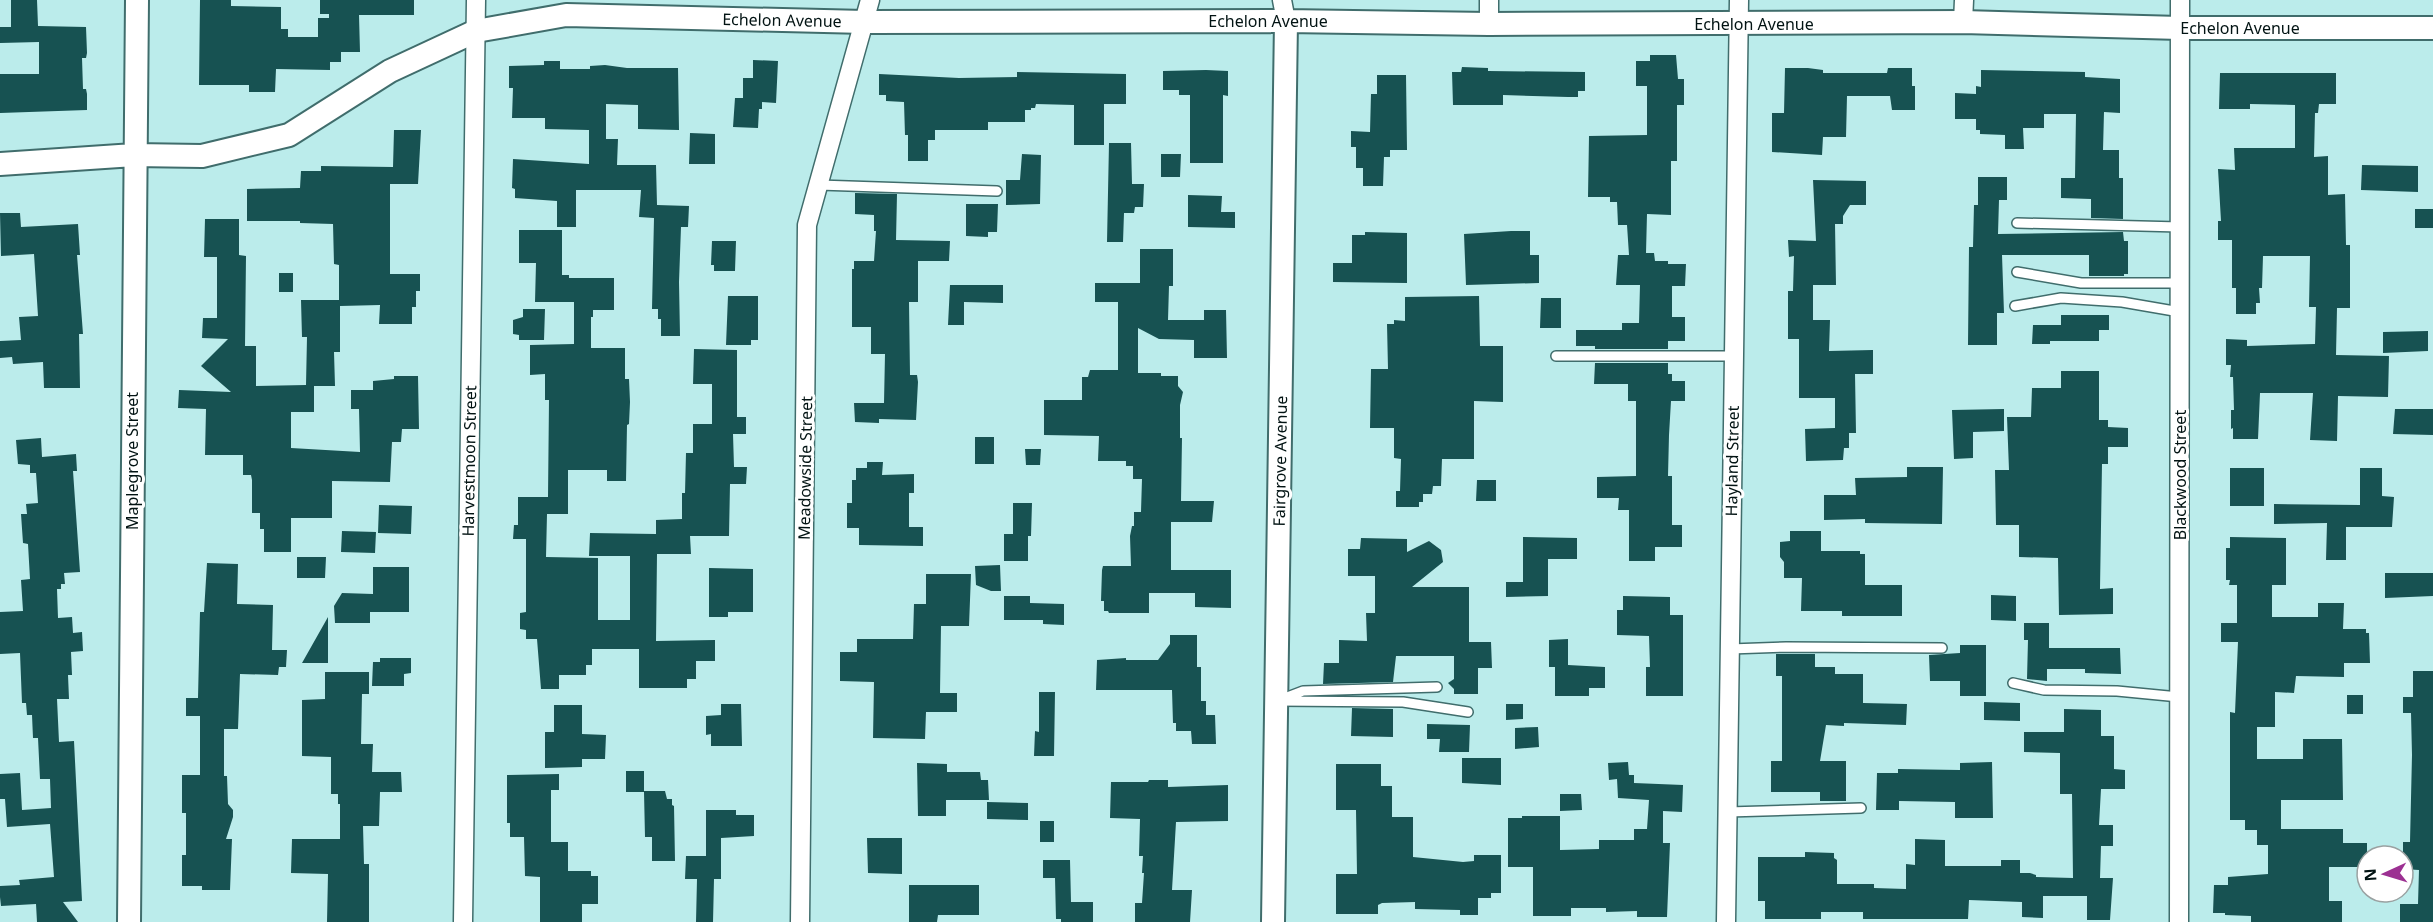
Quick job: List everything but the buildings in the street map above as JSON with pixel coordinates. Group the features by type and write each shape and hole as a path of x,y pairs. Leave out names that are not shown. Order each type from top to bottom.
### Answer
{"street":[{"name":"Maplegrove Street","path":"129,922 137,0"},
{"name":"Harvestmoon Street","path":"463,922 476,0"},
{"path":"1489,0 1489,24"},
{"name":"Hayland Street","path":"1726,922 1739,0"},
{"name":"Blackwood Street","path":"2179,922 2180,0"},
{"name":"Echelon Avenue","path":"0,164 134,155 202,156 289,135 390,70 476,31 566,15 868,11 1284,10 1489,24 1737,24 1963,11 2180,28 2433,28"},
{"name":"Fairgrove Avenue","path":"1274,922 1284,10"},
{"name":"Meadowside Street","path":"800,922 807,225 868,11"}],"lane":[{"path":"819,185 997,191"},
{"path":"2017,223 2180,227"},
{"path":"2017,272 2081,283 2180,283"},
{"path":"2015,306 2061,298 2122,302 2180,312"},
{"path":"1556,356 1733,356"},
{"path":"1730,649 1770,647 1942,648"},
{"path":"2013,683 2044,690 2117,691 2179,696"},
{"path":"1277,701 1303,691 1437,687"},
{"path":"1277,701 1403,702 1468,712"},
{"path":"1728,812 1861,808"}]}
